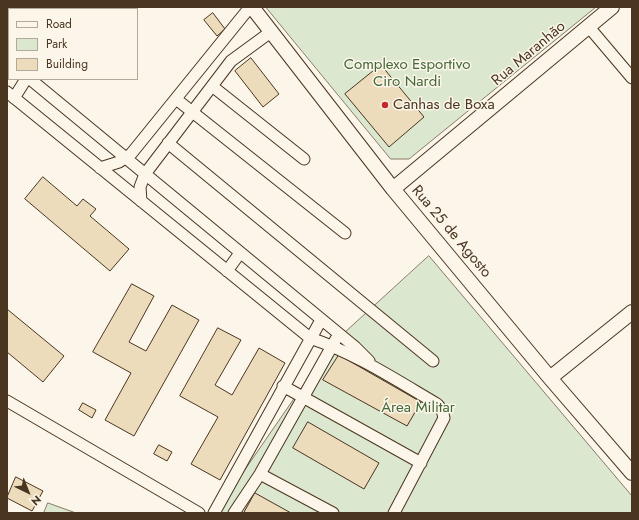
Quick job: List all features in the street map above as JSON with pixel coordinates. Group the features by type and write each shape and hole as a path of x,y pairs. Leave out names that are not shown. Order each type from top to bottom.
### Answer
{"street":[{"name":"Rua 25 de Agosto","path":"251,7 272,31 393,189 550,378 632,473"},
{"path":"100,168 131,154 251,7"},
{"name":"Rua Maranhão","path":"393,189 612,7"},
{"path":"588,26 632,78"},
{"path":"141,201 140,187 144,174 231,61 272,31"},
{"path":"25,80 10,95 310,338 331,345 377,369 437,404 442,410 444,418 394,513"},
{"path":"31,80 339,335 377,369"},
{"path":"212,86 304,159"},
{"path":"176,99 345,233"},
{"path":"168,143 433,360"},
{"path":"227,270 240,253"},
{"path":"550,378 632,312"},
{"path":"214,513 283,386 321,320"},
{"path":"234,513 260,474 331,345 339,335"},
{"path":"283,386 421,462"},
{"path":"7,401 199,513"},
{"path":"260,474 333,513"}],"green space":[{"name":"Complexo Esportivo Ciro Nardi","path":"266,7 596,7 409,159 391,159"},
{"name":"Área Militar","path":"429,256 632,496 632,513 215,513 331,345"},
{"path":"48,503 76,513 44,513"}],"building":[{"path":"213,13 225,29 217,36 204,20"},
{"path":"251,58 279,94 263,107 235,71"},
{"name":"Canhas de Boxa","path":"381,65 424,117 389,147 345,94"},
{"path":"43,177 77,206 83,199 96,209 90,216 129,249 110,271 25,199"},
{"path":"132,284 154,296 129,342 146,351 172,305 199,320 134,436 105,420 131,373 93,352"},
{"path":"7,309 64,356 43,382 7,352"},
{"path":"218,328 241,340 215,385 232,395 259,348 285,363 220,480 191,464 218,417 180,396"},
{"path":"339,355 421,402 407,426 323,380"},
{"path":"83,403 96,410 92,418 79,410"},
{"path":"308,422 379,463 364,489 293,448"},
{"path":"159,445 172,452 167,461 154,454"},
{"path":"16,477 43,491 32,511 7,498"},
{"path":"255,493 291,513 244,513"}],"place":[{"name":"Canhas de Boxa","path":"385,105"}]}
